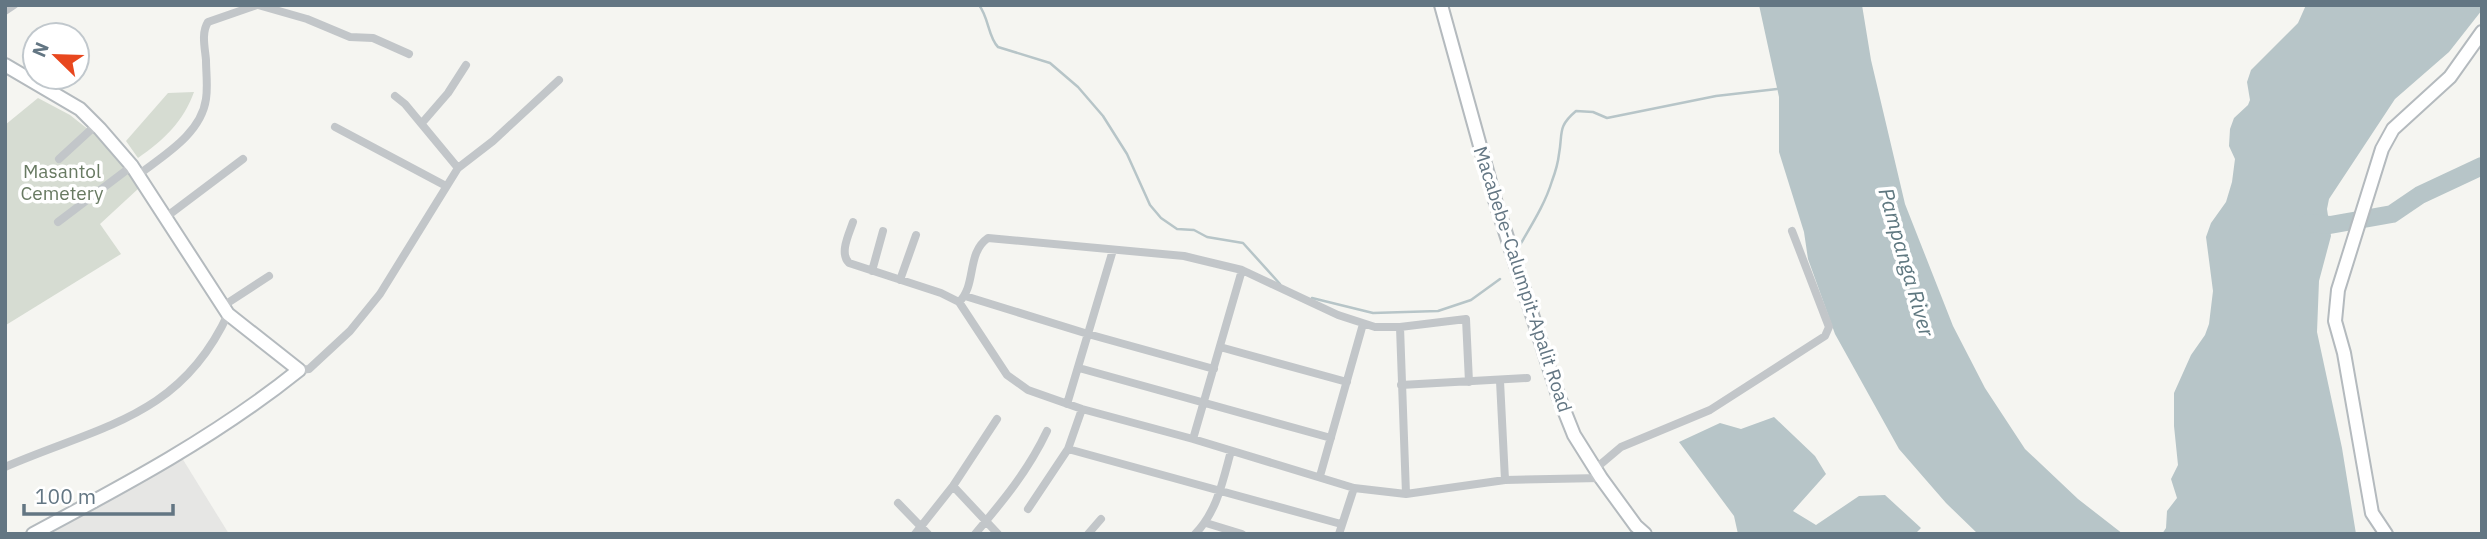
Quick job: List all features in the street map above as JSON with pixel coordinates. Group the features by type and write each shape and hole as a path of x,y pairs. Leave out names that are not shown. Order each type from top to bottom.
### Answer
{"main road":[{"name":"Macabebe-Calumpit-Apalit Road","path":"1441,5 1495,200 1550,371 1574,435 1598,474 1644,534"},
{"path":"2386,534 2372,513 2344,353 2335,321 2339,290 2382,149 2393,129 2450,76 2482,32"},
{"path":"5,65 80,109 96,125 135,171 225,310 299,370 255,406 226,425 138,478 33,534"}],"street":[{"path":"5,11 14,5"},
{"path":"58,222 176,146 194,127 202,113 207,85 204,36 208,22 257,5 307,19 350,37 368,36 409,54"},
{"path":"422,123 448,93 467,65"},
{"path":"299,370 309,369 350,331 380,294 458,168 493,141 559,80"},
{"path":"395,96 422,123 458,168"},
{"path":"59,159 96,125"},
{"path":"335,127 446,186"},
{"path":"166,217 243,159"},
{"path":"853,222 844,253 844,259 849,263 941,293 1214,369"},
{"path":"872,271 883,231"},
{"path":"1469,382 1466,319 1400,327 1375,327 1338,315 1242,270 1184,256 988,238 975,252 962,299 1007,375 1028,390 1082,409 1193,439 1354,488 1406,494 1505,480 1598,474 1621,447 1710,410 1825,336 1829,327 1792,231"},
{"path":"900,280 916,235"},
{"path":"1067,404 1113,250"},
{"path":"1193,439 1242,270"},
{"path":"7,463 108,428 148,408 169,393 217,338 225,310 269,276"},
{"path":"1320,476 1363,324"},
{"path":"1400,327 1406,494"},
{"path":"1220,347 1347,382"},
{"path":"1079,368 1331,438"},
{"path":"1401,385 1527,378"},
{"path":"1500,381 1505,480"},
{"path":"1028,509 1068,449 1082,409"},
{"path":"915,534 953,486 997,419"},
{"path":"975,534 1011,492 1034,458 1047,431"},
{"path":"1068,449 1341,524"},
{"path":"1195,534 1206,523 1220,492 1231,451"},
{"path":"953,486 999,534"},
{"path":"1339,534 1354,488"},
{"path":"898,503 928,534"},
{"path":"1088,534 1101,519"},
{"path":"1206,523 1242,534"}],"shaded area":[{"path":"182,458 229,534 44,534"}],"green space":[{"path":"194,92 172,130 138,158 126,141 168,93"},
{"name":"Masantol Cemetery","path":"38,98 70,115 113,149 139,188 100,224 121,254 6,325 5,125"}],"water":[{"name":"Pampanga River","path":"1759,5 1862,5 1871,60 1905,204 1953,326 1985,388 2025,449 2078,499 2123,534 1978,534 1946,503 1899,449 1835,334 1808,259 1804,232 1779,152 1779,97"},
{"path":"2306,5 2482,5 2482,10 2449,52 2395,99 2329,199 2327,209 2331,236 2319,281 2317,332 2342,448 2356,534 2162,534 2166,528 2167,511 2177,498 2171,479 2178,465 2174,393 2209,324 2213,291 2206,237 2211,223 2226,202 2232,182 2235,159 2229,146 2230,129 2234,118 2250,100 2247,82 2251,70 2298,23"},
{"path":"1774,417 1815,456 1826,474 1793,511 1816,525 1859,496 1885,495 1921,528 1915,534 1738,534 1734,516 1679,442 1720,423 1741,429"}],"waterway":[{"path":"979,5 998,47 1050,63 1078,87 1103,116 1127,154 1150,205 1161,218 1177,229 1194,230 1207,237 1243,243 1280,284"},
{"path":"1520,245 1549,189 1557,164 1563,126 1576,111 1593,112 1607,118 1716,96 1777,89"},
{"path":"2308,223 2330,225 2392,214 2420,195 2482,166"},
{"path":"1312,298 1373,313 1438,311 1471,300 1500,279"}]}
